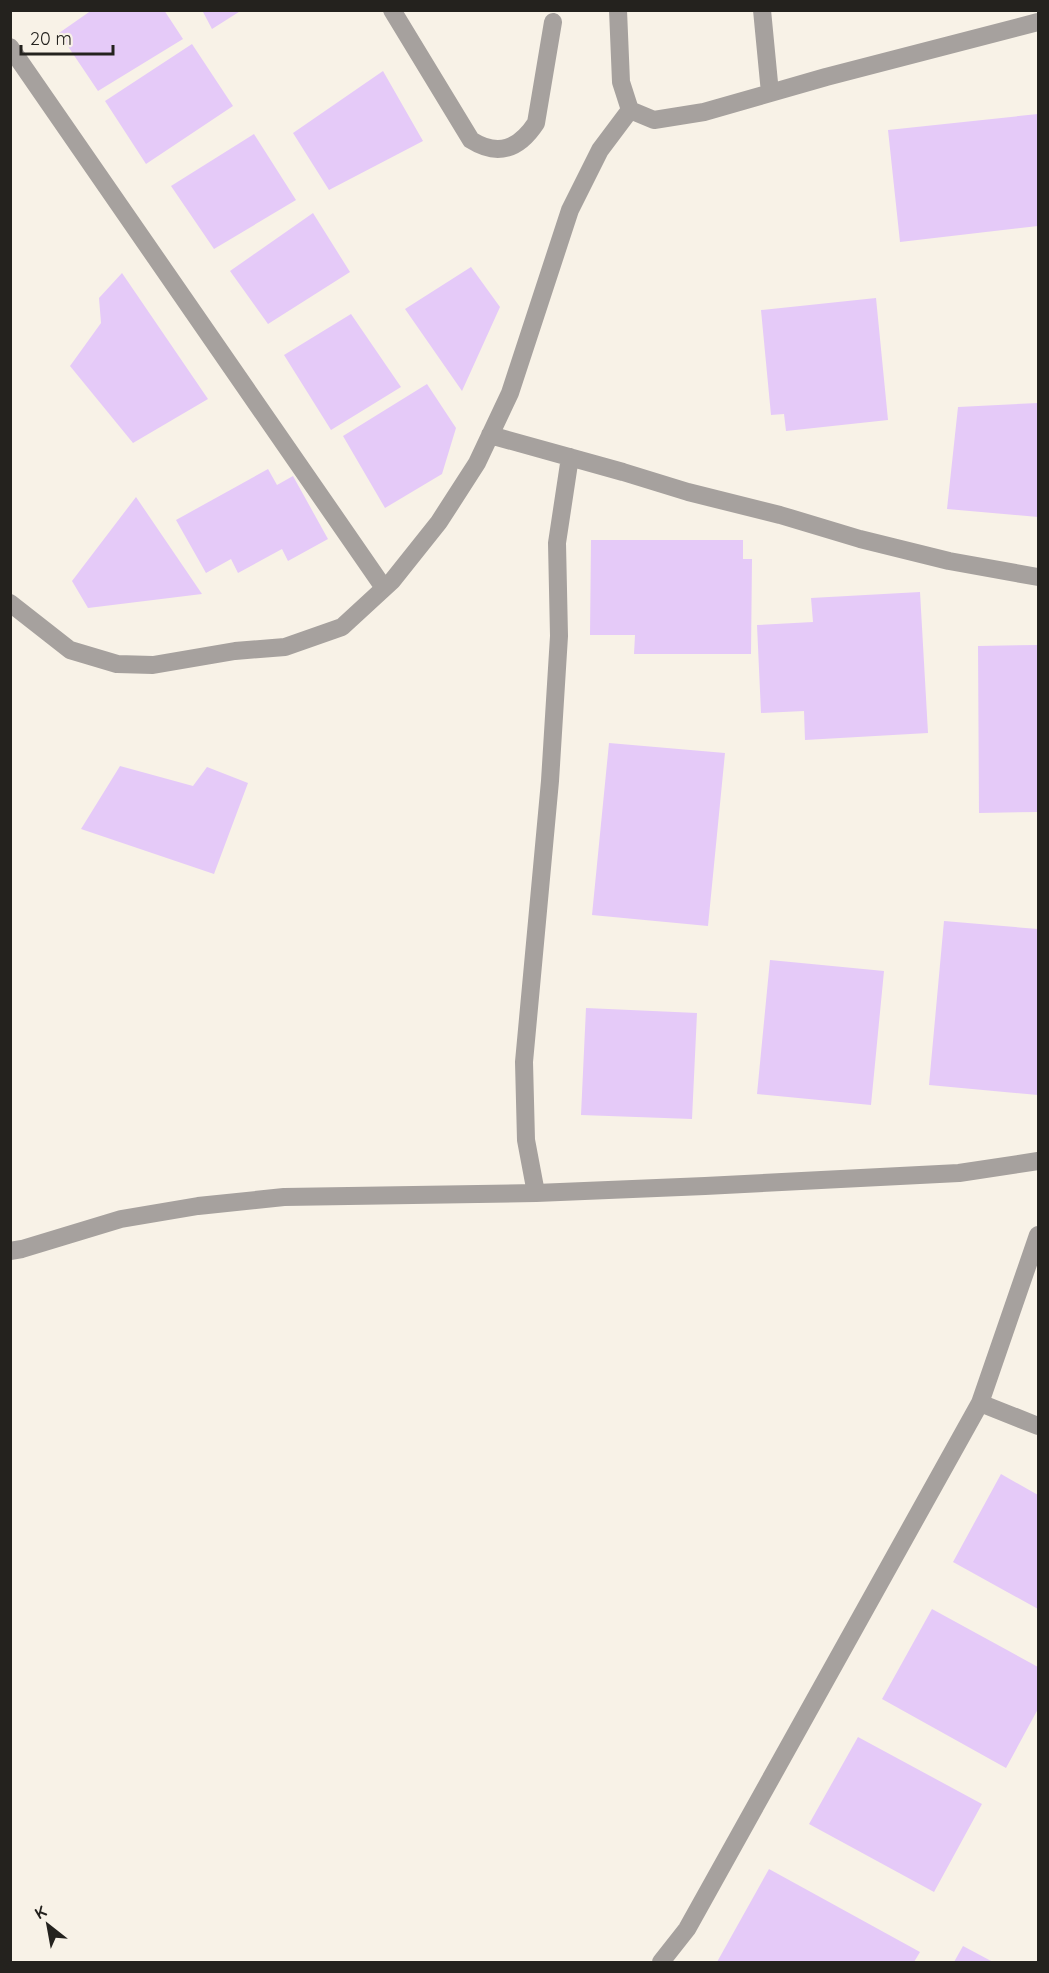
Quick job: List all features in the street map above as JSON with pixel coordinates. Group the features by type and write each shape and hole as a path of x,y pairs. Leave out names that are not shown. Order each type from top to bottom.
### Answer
{"street":[{"path":"392,10 471,140 489,148 510,147 520,142 536,123 553,22"},
{"path":"618,10 621,82 630,110 654,120 704,112 1038,22"},
{"path":"762,10 770,93"},
{"path":"10,47 384,588"},
{"path":"10,603 70,650 117,664 153,665 235,651 285,647 342,627 392,581 439,522 477,463 510,393 570,210 600,150 630,110"},
{"path":"490,435 860,539 950,561 1038,577"},
{"path":"536,1193 526,1140 524,1062 551,759 559,636 557,543 570,457"},
{"path":"10,1251 22,1250 121,1219 209,1205 296,1197 536,1193 959,1173 1038,1161"},
{"path":"661,1962 687,1929 980,1403 1038,1235"},
{"path":"980,1403 1038,1426"}],"building":[{"path":"92,10 164,10 183,39 98,91 59,33"},
{"path":"202,10 242,10 212,29"},
{"path":"192,44 233,106 146,164 105,101"},
{"path":"383,71 423,141 329,190 293,133"},
{"path":"1038,114 1038,226 900,242 888,130"},
{"path":"254,134 296,200 214,249 171,186"},
{"path":"313,213 350,272 268,324 230,271"},
{"path":"471,267 500,307 462,391 405,309"},
{"path":"122,273 208,399 133,443 70,366 101,323 99,298"},
{"path":"876,298 888,420 786,431 784,414 771,415 761,310"},
{"path":"351,314 401,387 331,430 284,355"},
{"path":"427,384 456,428 442,474 385,508 343,436"},
{"path":"1038,403 1038,517 947,509 958,407"},
{"path":"268,469 277,485 293,476 328,539 288,561 282,549 238,573 231,559 206,573 176,520"},
{"path":"136,497 202,594 88,608 72,581"},
{"path":"591,540 743,540 743,559 752,559 751,654 634,654 635,635 590,635"},
{"path":"920,592 928,733 805,740 804,711 761,713 757,625 813,622 811,598"},
{"path":"1038,645 1038,812 979,813 978,646"},
{"path":"609,743 725,753 708,926 592,915"},
{"path":"120,766 193,786 207,767 248,783 214,874 81,829"},
{"path":"944,921 1038,929 1038,1095 929,1085"},
{"path":"770,960 884,971 871,1105 757,1094"},
{"path":"586,1008 697,1013 692,1119 581,1115"},
{"path":"1001,1474 1038,1495 1038,1609 953,1562"},
{"path":"932,1609 1038,1667 1038,1709 1006,1768 882,1699"},
{"path":"858,1737 982,1804 934,1892 809,1824"},
{"path":"769,1869 920,1952 914,1962 717,1962"},
{"path":"963,1946 993,1962 954,1962"}]}
